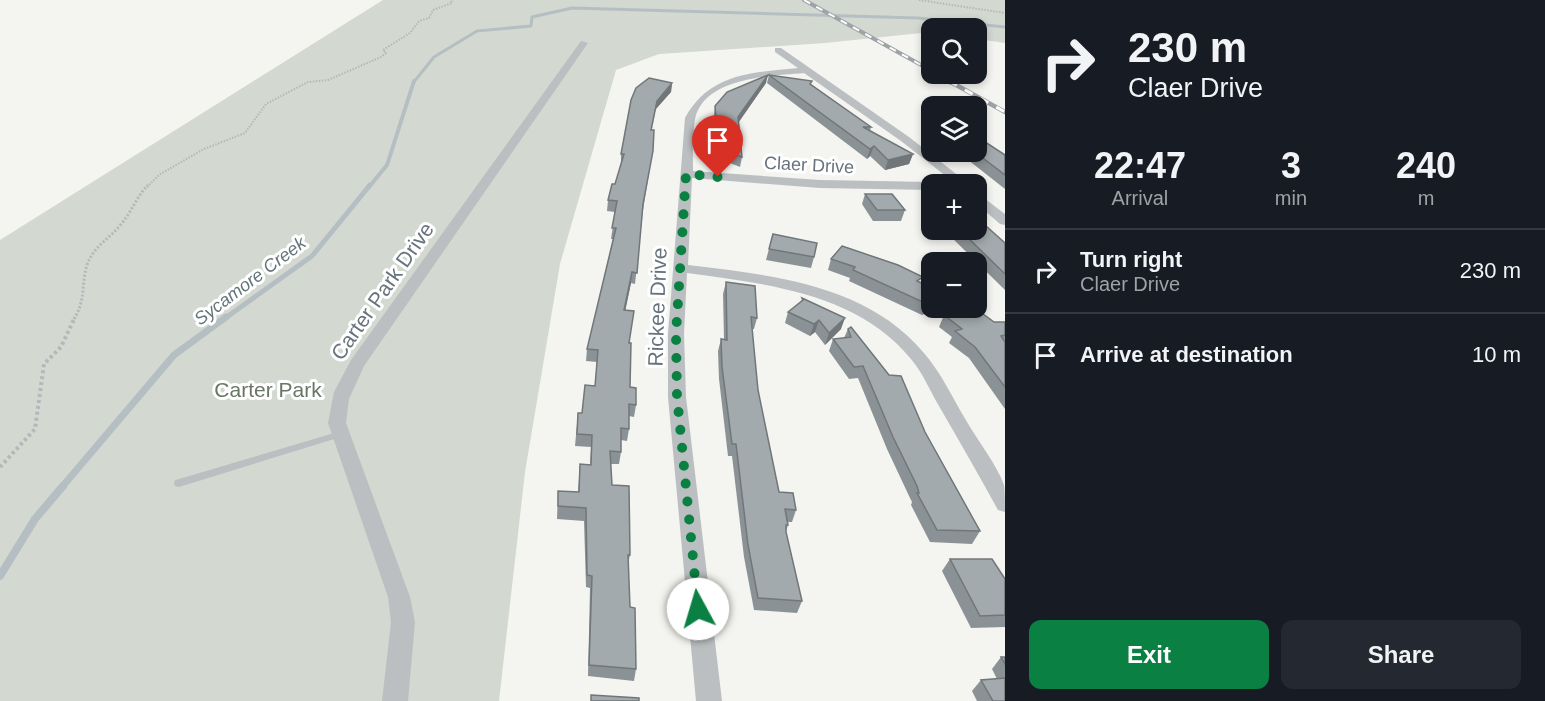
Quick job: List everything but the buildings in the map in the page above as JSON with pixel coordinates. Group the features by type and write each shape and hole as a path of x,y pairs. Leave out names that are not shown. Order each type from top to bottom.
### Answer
{"street":[{"name":"Carter Park Drive","path":"395,701 403,622 399,597 337,423 337,405 343,387 357,363 585,43"},
{"path":"778,50 898,133 950,174"},
{"name":"Rickee Drive","path":"709,701 677,396 676,334 690,118 697,102 717,86 740,79 805,70"},
{"name":"Claer Drive","path":"686,174 820,184 921,186"},
{"path":"987,205 1005,221"},
{"path":"681,268 750,277 810,290 866,313 885,326 917,355 1005,504"}],"lane":[{"path":"179,483 341,434"}],"path":[{"path":"0,467 10,459 35,429 44,364 62,347 65,335 82,306 86,268 93,250 121,225 135,206 141,192 159,176 204,149 245,133 266,104 308,82 344,74 381,57 386,53 383,50 410,33 419,21 429,18 434,10 452,3 451,0"},
{"path":"919,0 1005,13"}],"green space":[{"name":"Carter Park","path":"383,0 1005,0 1005,43 987,40 987,18 921,18 921,33 825,43 659,54 616,70 560,264 525,472 499,701 0,701 0,240"}],"waterway":[{"name":"Sycamore Creek","path":"414,82 434,57 477,31 531,26 532,17 572,8 918,18 1005,27"},
{"name":"Sycamore Creek","path":"369,187 387,165 414,82"},
{"name":"Sycamore Creek","path":"224,319 312,256 370,185"},
{"name":"Sycamore Creek","path":"62,487 174,355 226,317"},
{"name":"Sycamore Creek","path":"0,576 35,519 63,486"}],"railway":[{"path":"804,0 921,65"},
{"path":"954,84 1005,112"}],"route":[{"path":"698,609 677,396 676,334 686,174 718,177"}]}
